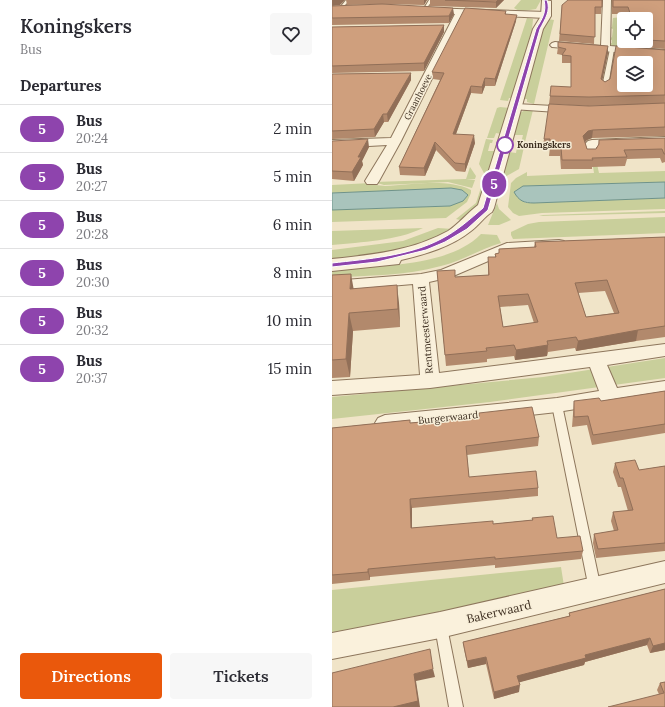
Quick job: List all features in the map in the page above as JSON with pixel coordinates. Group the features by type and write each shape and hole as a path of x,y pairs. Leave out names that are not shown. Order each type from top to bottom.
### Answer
{"street":[{"path":"332,265 377,260 415,260 435,256 464,243 479,230 487,217 486,208 542,15 547,6 546,0"},
{"path":"607,0 609,49"},
{"path":"336,9 349,4"},
{"path":"507,13 514,4"},
{"path":"415,9 542,15"},
{"name":"Graanhoeve","path":"372,181 395,142 423,75 450,27 461,11"},
{"path":"555,45 665,53"},
{"path":"516,106 581,110"},
{"path":"591,153 589,146 592,144 665,141"},
{"path":"332,144 395,142"},
{"name":"Rentmeesterwaard","path":"332,286 421,279 445,274 512,246 575,243"},
{"name":"Rentmeesterwaard","path":"421,279 430,381"},
{"path":"332,388 430,381 665,350"},
{"path":"596,360 611,397"},
{"name":"Burgerwaard","path":"364,425 556,405 665,388"},
{"name":"Bakerwaard","path":"332,646 440,625 595,590 665,572"}],"lane":[{"path":"424,10 431,0"},
{"path":"605,86 609,49"},
{"path":"556,405 595,590"},
{"path":"440,625 456,707"}],"green space":[{"path":"521,0 541,0 536,9 522,11 516,10 514,8"},
{"path":"527,18 533,19 532,30 512,98 509,98 508,101 500,100"},
{"path":"613,18 617,18 617,46 609,46 608,44 612,43 612,40 609,39 612,37 613,29 610,28 612,27"},
{"path":"548,19 554,20 534,104 527,102 527,99 524,99 543,30"},
{"path":"497,108 510,108 501,134 496,133 494,138 487,138"},
{"path":"525,110 533,110 524,146 518,145 518,143 521,143 523,135 514,135 520,113"},
{"path":"486,139 493,140 492,143 490,143 488,151 496,151 485,189 477,206 471,214 464,221 456,219 476,203 485,175 479,164"},
{"path":"517,147 524,147 519,169 503,178 509,152 516,153"},
{"path":"591,155 595,155 599,173 665,171 665,182 523,186 525,203 665,198 665,209 542,213 519,216 513,213 508,207 511,183 516,178 527,172 527,176 594,173"},
{"path":"470,167 476,176 475,179 466,179"},
{"path":"475,180 472,188 448,182 384,185 374,182"},
{"path":"371,183 385,186 429,183 452,184 471,190 471,193 467,202 446,218 332,222 332,210 450,206 362,192 332,193 332,185"},
{"path":"497,203 499,209 511,220 499,225 488,225"},
{"path":"665,211 665,213 539,216 543,215"},
{"path":"665,217 665,233 513,239 511,235 511,232 528,224 539,222"},
{"path":"423,228 402,236 367,242 332,245 332,231"},
{"path":"438,228 453,229 432,240 408,248 382,253 332,259 332,250 403,241"},
{"path":"481,234 497,235 501,243 449,264 414,272 332,278 332,271 337,270 393,265 433,259 451,253 467,245"},
{"path":"665,358 665,378 490,402 332,419 332,397 543,377"},
{"path":"561,567 564,586 332,641 332,590"}],"water":[{"path":"665,182 665,198 530,203 518,198 514,192 523,186"},
{"path":"451,188 462,190 468,195 463,201 450,206 332,210 332,193"}],"building":[{"path":"445,0 498,0 496,2"},
{"path":"568,0 602,0 602,7 595,7 595,37 560,34 562,5"},
{"path":"613,0 665,0 665,41 653,40 653,12 630,12 628,7 613,7"},
{"path":"382,4 453,8 449,16 332,18 332,6"},
{"path":"465,8 506,11 505,14 517,15 495,79 485,78 482,87 471,86 453,134 474,135 465,164 455,163 435,142 424,168 399,167 444,73 432,72"},
{"path":"444,25 424,63 332,66 332,27"},
{"path":"558,42 608,46 601,79 605,82 610,79 616,46 617,48 665,50 665,95 589,97 550,96 551,86 571,87 571,56 562,55 566,49 558,47"},
{"path":"411,73 387,114 383,114 374,129 332,131 332,74"},
{"path":"665,103 665,127 593,130 588,131 583,136 587,149 596,149 599,144 599,140 665,138 665,154 662,149 624,150 627,157 592,158 593,160 562,160 561,147 550,147 550,139 544,139 549,104 589,106"},
{"path":"368,139 358,157 361,157 352,172 332,171 332,141"},
{"path":"665,237 665,326 578,341 576,337 547,341 548,345 516,350 514,345 486,348 487,351 445,355 437,271 455,270 455,277 489,275 488,257 496,257 495,254 499,253 499,249 536,247 535,242","holes":["607,280 619,313 586,317 575,283","528,294 538,322 503,327 498,296"]},
{"path":"351,274 350,289 397,285 398,309 349,313 346,359 332,360 332,275"},
{"path":"665,391 665,424 593,435 588,416 574,417 574,401 599,398 601,401"},
{"path":"532,407 539,437 466,446 469,477 536,471 538,488 410,499 411,528 493,521 493,524 533,520 532,518 553,516 557,538 580,536 583,551 495,559 495,557 368,569 368,572 332,575 332,428 410,420 410,423 479,417 479,413"},
{"path":"635,460 639,470 665,466 665,543 598,549 594,534 618,530 613,512 633,510 623,478 620,478 615,463"},
{"path":"665,589 665,643 653,646 650,638 585,655 586,658 517,676 520,685 494,692 486,657 467,661 463,642 570,616 569,613"},
{"path":"430,649 433,669 414,674 418,701 393,707 332,707 332,673"},
{"path":"665,682 665,707 608,707 664,693 660,683"}],"bus line":[{"name":"5","path":"332,265 377,260 405,254 443,241 464,227 486,208 489,202 538,29 543,23 546,15 546,0"}],"place":[{"name":"Koningskers","path":"505,145"}]}
